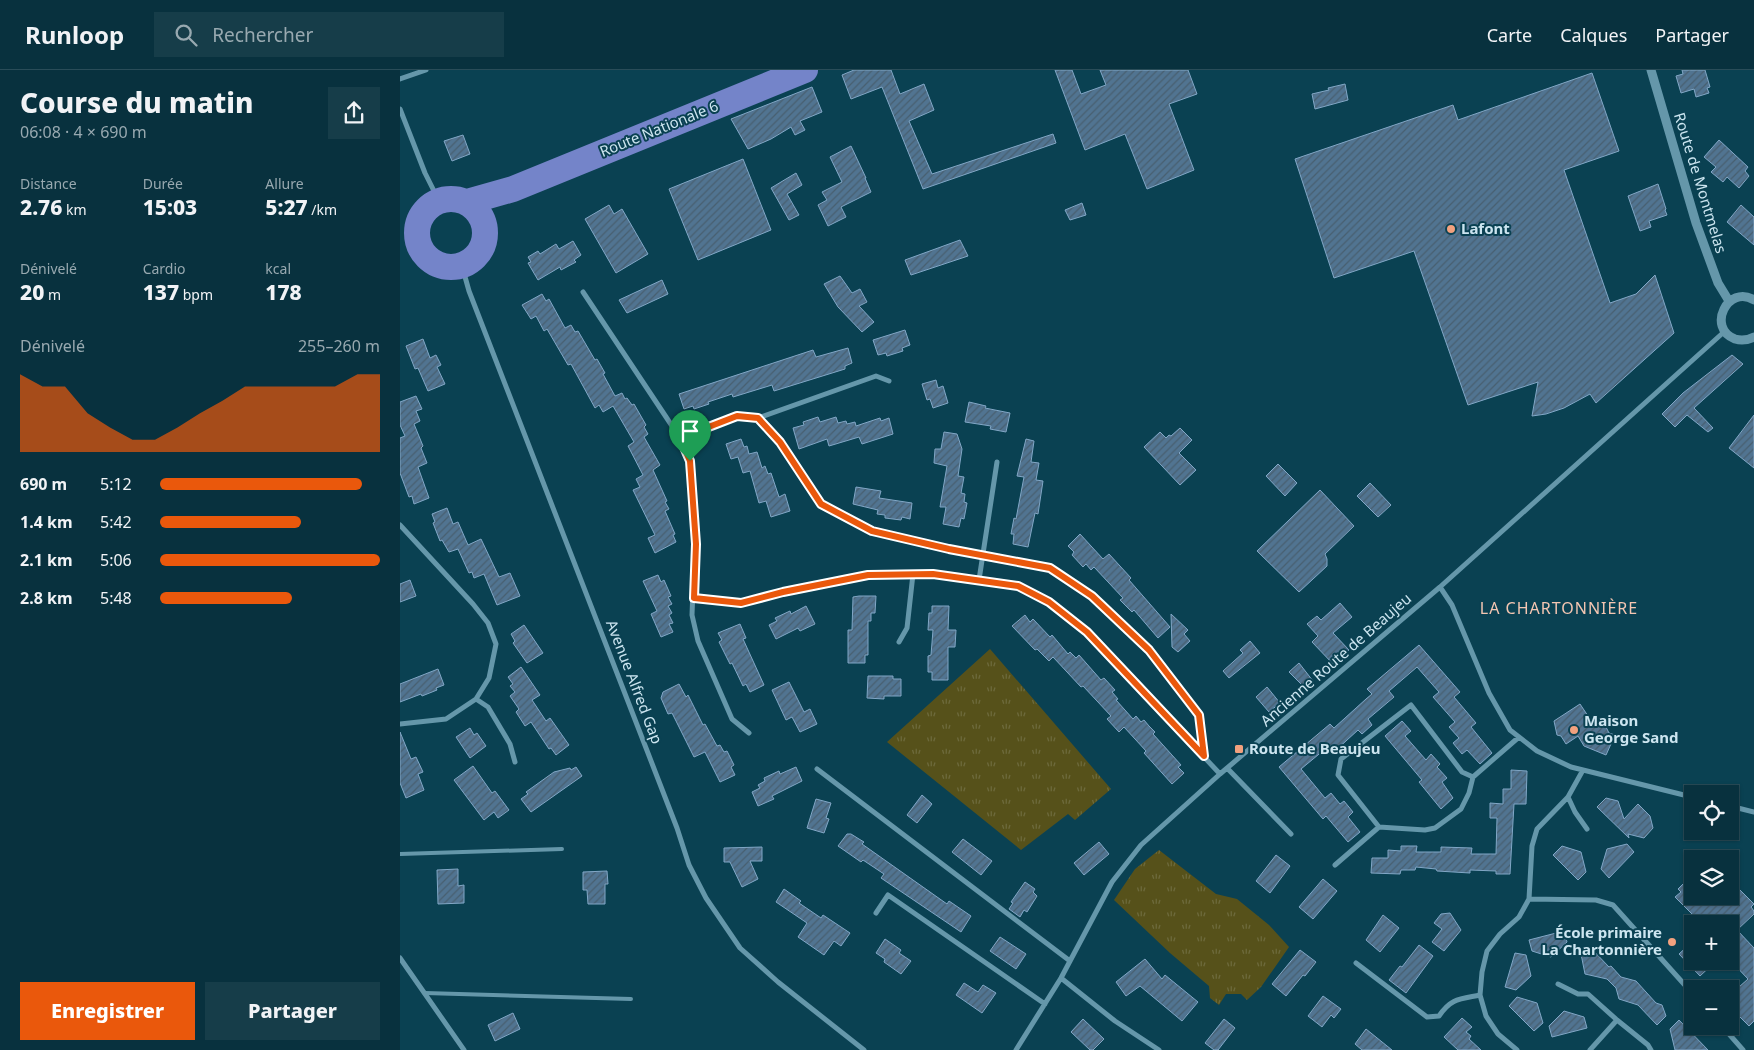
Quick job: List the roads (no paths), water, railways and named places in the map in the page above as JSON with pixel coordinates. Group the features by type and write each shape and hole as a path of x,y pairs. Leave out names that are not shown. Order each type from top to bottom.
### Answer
{"main road":[{"name":"Route Nationale 6","path":"467,202 514,189 805,70"},
{"name":"Route Nationale 6","path":"485,224 514,189"},
{"path":"448,199 458,199 467,202 481,215 485,224 486,235 484,245 475,258 462,266 452,268 432,262 409,236 430,206 448,199"}],"street":[{"path":"400,79 426,70"},
{"name":"Route de Montmelas","path":"1651,70 1699,231 1718,283 1729,301"},
{"path":"400,110 424,173 439,201"},
{"name":"Avenue Alfred Gap","path":"462,266 677,828 689,865 706,898 740,948 778,982 864,1050"},
{"path":"583,292 680,438 690,461 696,544 692,615 698,642 732,718 749,733"},
{"path":"1753,339 1745,341 1730,337 1721,324 1721,314 1729,301 1736,298 1743,296 1754,300"},
{"name":"Ancienne Route de Beaujeu","path":"1016,1050 1061,978 1112,882 1141,845 1220,774 1440,587 1725,331"},
{"path":"680,438 737,416 758,418 876,376 889,381"},
{"path":"758,418 780,442 821,504 872,531 949,549 1050,568 1092,596 1149,650 1199,715 1204,756"},
{"path":"979,580 997,462"},
{"path":"400,525 473,604 488,624 496,644 490,678 476,699 446,720 400,724"},
{"path":"899,642 906,628 912,574"},
{"path":"694,598 741,603 783,592 868,575 933,574 1018,586 1049,602 1087,632 1220,774"},
{"path":"1440,587 1452,605 1490,693 1510,730 1537,751 1572,767 1684,795"},
{"path":"476,699 488,707 510,744 515,762"},
{"path":"1379,827 1338,774 1341,759 1411,705 1462,772 1473,778"},
{"path":"1336,865 1379,827 1424,830 1435,828 1460,808 1469,793 1473,778 1519,737"},
{"path":"1228,768 1291,834"},
{"path":"817,769 1070,961"},
{"path":"1516,1050 1498,1034 1486,1016 1480,995 1482,972 1487,950 1500,934 1519,917 1529,899 1532,846 1537,829 1568,797 1583,770"},
{"path":"1568,797 1575,812 1588,829"},
{"path":"1739,808 1754,812"},
{"path":"876,913 888,895 1045,1004"},
{"path":"1529,899 1596,900 1613,905 1684,984"},
{"path":"400,958 464,1050"},
{"path":"1356,963 1428,1018 1439,1016 1446,1006 1457,1000 1480,995"},
{"path":"1061,978 1115,1021 1159,1050"},
{"path":"1558,984 1578,994 1588,994 1648,1045 1651,1050"},
{"path":"1590,1050 1617,1020"},
{"path":"1730,1035 1743,1050"}],"lane":[{"path":"400,854 562,849"},
{"path":"425,993 631,998"}],"place":[{"name":"Lafont","path":"1451,229"},
{"name":"Maison George Sand","path":"1574,730"},
{"name":"Route de Beaujeu","path":"1239,749"},
{"name":"École primaire La Chartonnière","path":"1672,942"}],"district":[{"name":"LA CHARTONNIÈRE","path":"1559,608"}]}
